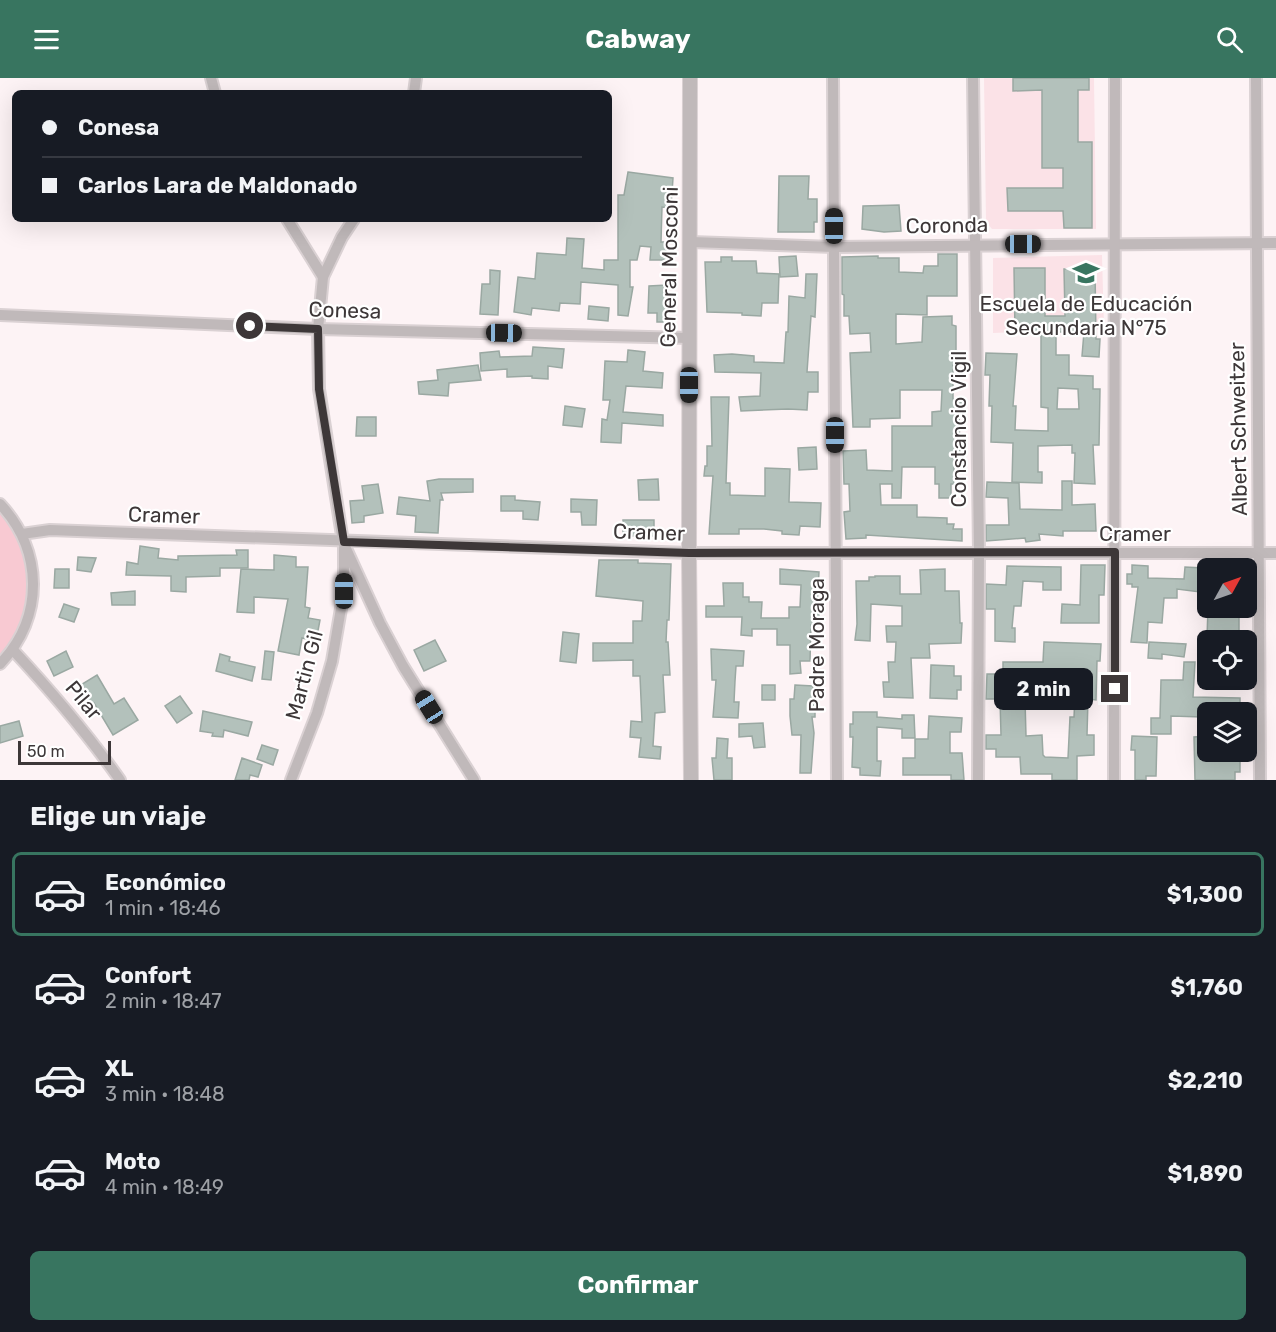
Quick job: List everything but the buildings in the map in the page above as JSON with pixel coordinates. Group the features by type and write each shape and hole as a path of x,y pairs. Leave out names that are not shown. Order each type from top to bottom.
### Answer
{"street":[{"name":"General Mosconi","path":"690,78 690,780"},
{"name":"Padre Moraga","path":"833,78 837,780"},
{"name":"Constancio Vigil","path":"973,78 979,552 978,780"},
{"path":"1114,780 1115,78"},
{"name":"Albert Schweitzer","path":"1256,78 1255,243 1260,554 1260,780"},
{"path":"289,222 323,277"},
{"path":"352,222 342,237 323,277 318,329 319,389 344,542 380,623 403,666 474,780"},
{"name":"Coronda","path":"691,242 834,247 1276,243"},
{"name":"Conesa","path":"0,315 318,329 689,338"},
{"path":"0,504 22,534 28,549 33,575 33,601 25,627 13,650 0,664"},
{"name":"Cramer","path":"22,534 50,530 689,553 1276,553"},
{"name":"Martin Gil","path":"291,780 317,713 332,661 344,591 344,542"},
{"name":"Pilar","path":"13,650 59,699 120,780"}],"shaded area":[{"path":"984,78 1094,78 1096,229 992,229 986,222"},
{"path":"1102,255 1104,329 993,333 993,258"},
{"path":"0,504 22,534 32,601 0,664"}],"place":[{"name":"Escuela de Educación Secundaria N°75","path":"1086,273"}],"route":[{"path":"250,326 318,329 319,389 344,542 689,553 1115,552 1115,689"}]}
